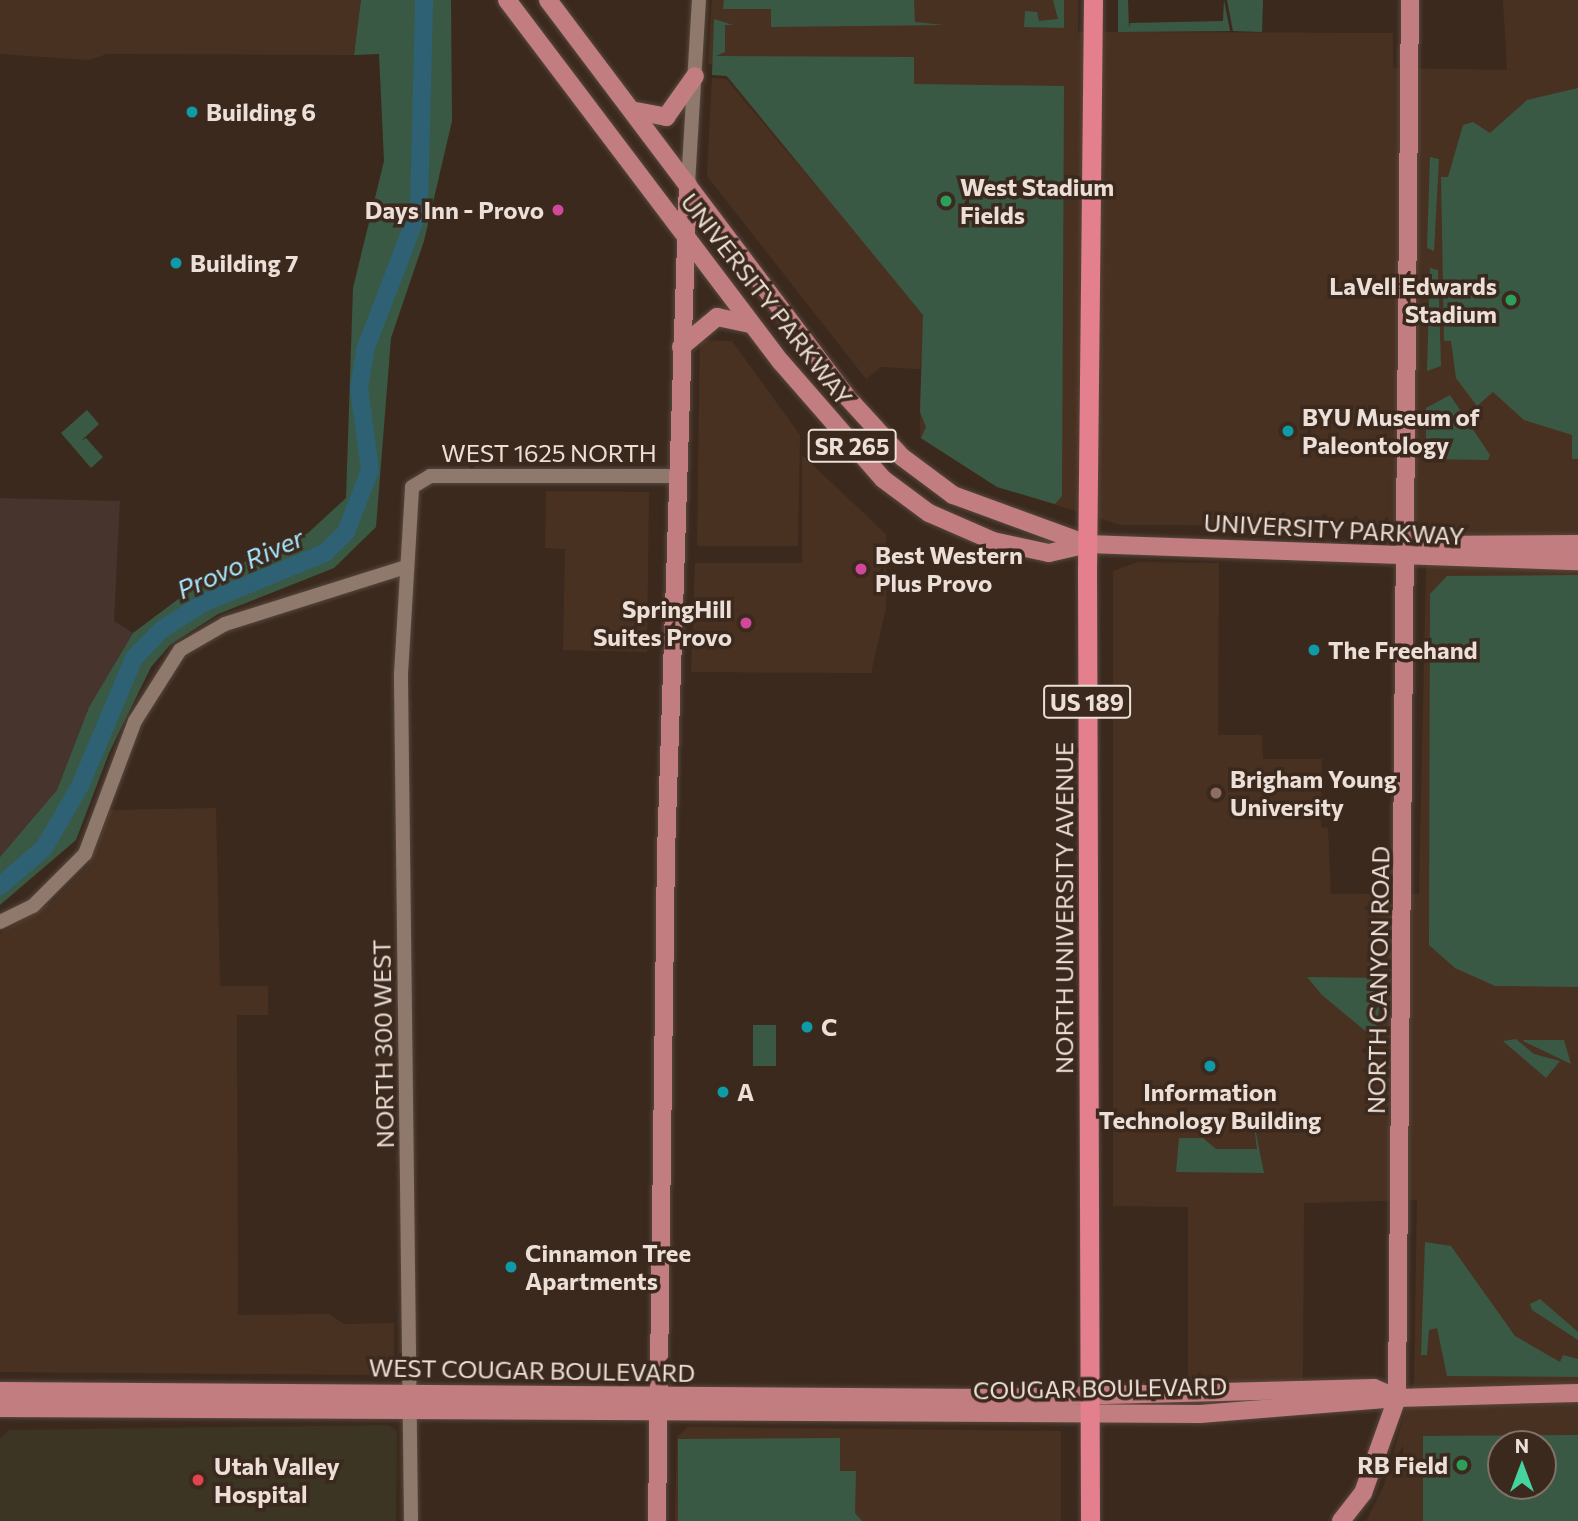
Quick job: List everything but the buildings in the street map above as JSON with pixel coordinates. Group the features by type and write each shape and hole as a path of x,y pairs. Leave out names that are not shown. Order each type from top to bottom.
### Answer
{"highway":[{"name":"NORTH UNIVERSITY AVENUE","path":"1090,1521 1087,544 1093,0"}],"main road":[{"name":"UNIVERSITY PARKWAY","path":"507,0 754,326 854,448 913,503 1012,547 1054,553 1087,544 1405,553 1424,559 1578,561"},
{"name":"UNIVERSITY PARKWAY","path":"548,0 633,108 847,397 902,457 980,508 1087,544"},
{"name":"NORTH CANYON ROAD","path":"1341,1521 1363,1493 1391,1430 1397,1398 1410,0"},
{"path":"633,108 666,117 695,76"},
{"path":"657,1521 657,1411 678,476 688,184"},
{"path":"681,347 717,317 737,316 754,326"},
{"name":"UNIVERSITY PARKWAY","path":"1405,553 1425,545 1578,544"},
{"name":"COUGAR BOULEVARD","path":"933,1413 1091,1405 1194,1394 1374,1388 1397,1398"},
{"name":"WEST COUGAR BOULEVARD","path":"0,1391 411,1393 657,1411 886,1398"},
{"name":"COUGAR BOULEVARD","path":"886,1398 1268,1408 1397,1398 1578,1393"},
{"name":"WEST COUGAR BOULEVARD","path":"0,1408 411,1415 657,1411 933,1413"}],"street":[{"path":"688,184 699,0"},
{"name":"WEST 1625 NORTH","path":"420,477 678,476"},
{"name":"NORTH 300 WEST","path":"411,1521 401,769 412,487 420,477"},
{"path":"0,922 33,906 85,854 135,721 180,650 225,624 323,590 407,567"}],"shaded area":[{"path":"0,0 361,0 354,55 107,54 89,60 0,54"},
{"name":"Brigham Young University","path":"712,0 1078,0 1078,32 1393,33 1393,68 1507,70 1503,0 1578,0 1578,1521 1366,1521 1384,1485 1414,1381 1417,1200 1304,1203 1303,1381 1188,1382 1188,1207 1113,1206 1113,571 1138,562 1219,563 1218,735 1262,735 1263,759 1322,759 1321,827 1328,828 1331,894 1419,894 1427,526 1121,525 997,487 920,438 921,356 920,369 881,367 866,379 707,176 712,78 726,79 820,191 716,64 708,64"},
{"path":"700,340 732,341 800,435 798,546 697,546"},
{"path":"802,455 886,534 886,608 871,673 691,672 695,563 802,563"},
{"path":"546,491 649,492 647,652 563,650 565,549 545,548"},
{"path":"0,498 120,501 114,621 133,633 89,707 57,790 0,857"},
{"path":"216,808 220,986 268,986 268,1015 237,1015 238,1315 329,1314 344,1324 394,1323 394,1375 0,1372 0,934 52,902 87,867 110,810"},
{"name":"Utah Valley Hospital","path":"389,1425 397,1431 396,1521 0,1521 0,1438 9,1430"},
{"path":"688,1427 1061,1431 1061,1521 675,1521 677,1437"}],"green space":[{"path":"361,0 451,0 452,121 424,241 391,338 376,527 334,568 218,614 170,645 151,667 109,753 76,840 0,905 0,857 57,790 89,707 133,633 201,582 308,533 346,498 353,288 384,161 379,54 354,55"},
{"path":"724,0 914,0 915,22 944,25 771,27 771,9 723,9"},
{"path":"1053,0 1064,0 1064,28 1024,27 1025,11 1037,12 1039,21 1058,19"},
{"path":"1118,0 1128,0 1129,28 1130,23 1223,21 1224,0 1230,31 1118,32"},
{"path":"1227,0 1263,0 1262,32 1233,31"},
{"name":"West Stadium Fields","path":"714,19 733,25 725,25 725,52 716,56 914,57 914,84 1064,86 1062,496 1055,504 997,487 921,438 926,427 920,412 923,315 727,76 712,75"},
{"name":"LaVell Edwards Stadium","path":"1578,88 1578,459 1572,459 1572,435 1524,420 1493,392 1477,406 1456,378 1451,341 1444,341 1441,177 1448,177 1463,125 1473,122 1490,133 1527,100"},
{"path":"1430,157 1439,159 1434,251 1427,248"},
{"path":"1430,268 1438,270 1441,366 1427,371"},
{"path":"1450,395 1490,455 1488,460 1426,459 1426,408"},
{"path":"87,410 99,424 81,441 86,438 103,457 91,468 61,433"},
{"path":"1578,575 1578,987 1495,986 1455,968 1429,945 1430,594 1447,576"},
{"path":"1307,977 1383,978 1375,1039 1322,995"},
{"path":"753,1025 776,1025 776,1066 753,1066"},
{"path":"1516,1039 1534,1054 1560,1061 1546,1078 1503,1041"},
{"path":"1524,1040 1564,1040 1571,1064 1523,1041"},
{"path":"1253,1118 1264,1173 1176,1172 1179,1138 1203,1138 1216,1149 1257,1149"},
{"path":"1425,1242 1451,1246 1515,1336 1560,1362 1563,1355 1578,1359 1578,1377 1447,1376 1437,1328 1429,1330 1427,1355 1421,1355"},
{"path":"1540,1299 1578,1332 1578,1340 1532,1310 1530,1304"},
{"name":"RB Field","path":"1557,1435 1578,1435 1578,1521 1423,1521 1423,1436 1487,1436 1487,1500 1557,1500"},
{"path":"840,1438 840,1471 856,1471 855,1513 862,1521 678,1521 678,1439"}],"waterway":[{"name":"Provo River","path":"0,886 44,848 80,786 134,658 161,630 203,603 325,553 346,532 370,470 359,389 365,350 419,209 424,0"}],"place":[{"name":"Building 6","path":"192,112"},
{"name":"West Stadium Fields","path":"946,201"},
{"name":"Days Inn - Provo","path":"558,210"},
{"name":"Building 7","path":"176,263"},
{"name":"LaVell Edwards Stadium","path":"1511,300"},
{"name":"BYU Museum of Paleontology","path":"1288,431"},
{"name":"Best Western Plus Provo","path":"861,569"},
{"name":"SpringHill Suites Provo","path":"746,623"},
{"name":"The Freehand","path":"1314,650"},
{"name":"Brigham Young University","path":"1216,793"},
{"name":"C","path":"807,1027"},
{"name":"Information Technology Building","path":"1210,1066"},
{"name":"A","path":"723,1092"},
{"name":"Cinnamon Tree Apartments","path":"511,1267"},
{"name":"RB Field","path":"1462,1465"},
{"name":"Utah Valley Hospital","path":"198,1480"}]}
